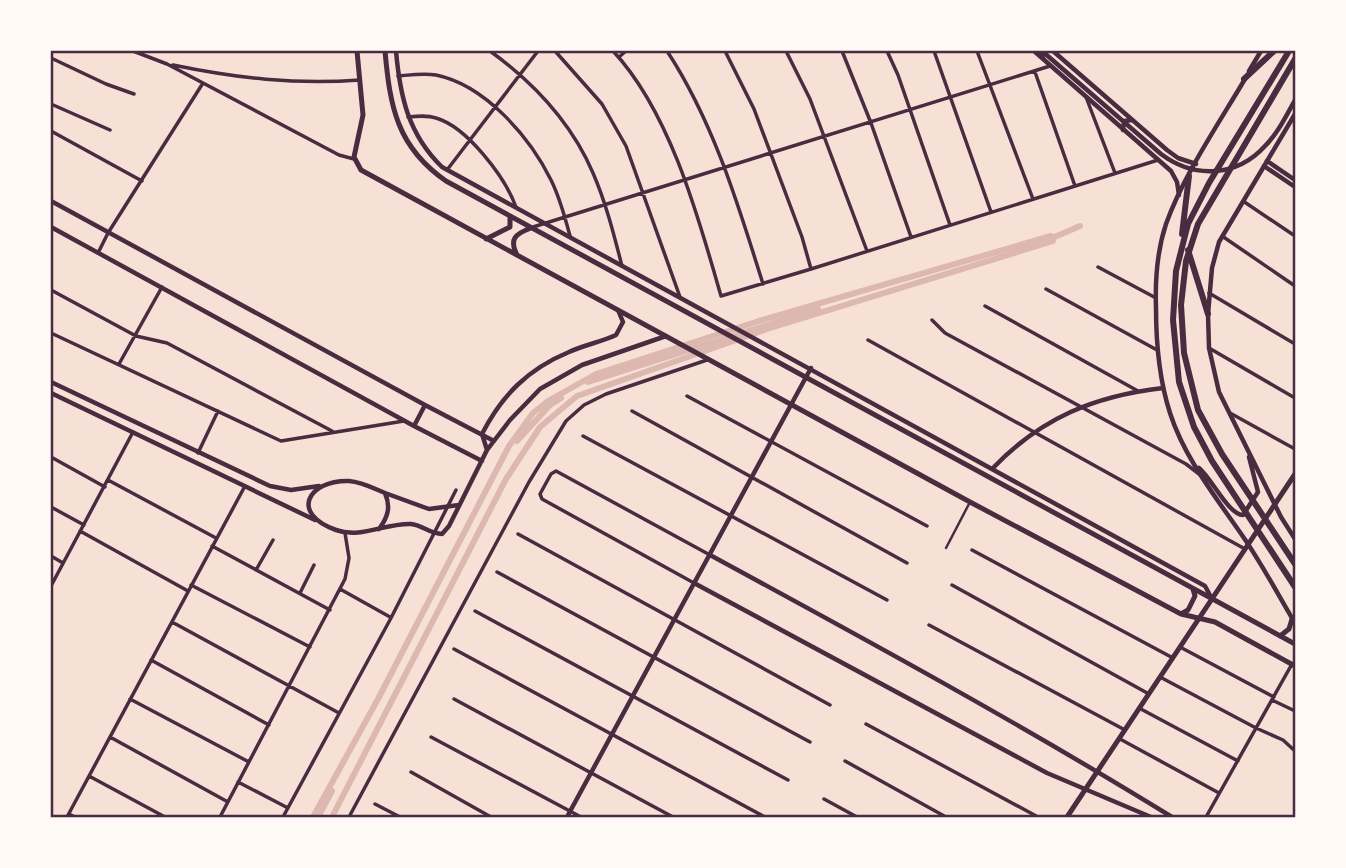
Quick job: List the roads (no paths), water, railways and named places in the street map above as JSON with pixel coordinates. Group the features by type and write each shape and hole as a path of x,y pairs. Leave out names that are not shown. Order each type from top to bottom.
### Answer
{"highway":[{"path":"1244,79 1273,51"},
{"path":"1181,245 1188,224 1209,183 1289,51"},
{"path":"1295,59 1207,205 1188,250 1181,305 1186,368 1198,410 1222,454 1295,564"},
{"path":"1189,177 1173,304 1177,371 1189,416 1212,461 1295,587"},
{"path":"1188,250 1208,314"}],"main road":[{"path":"357,51 363,115 354,159 361,170 1181,614 1215,622 1294,665"},
{"path":"385,51 391,102 410,148 446,181 1295,644"},
{"path":"486,239 510,227 510,216"},
{"path":"517,256 513,239 531,228"},
{"path":"1067,817 1295,474"},
{"path":"1181,614 1188,610 1195,596 1193,589"},
{"path":"1280,636 1294,621"}],"street":[{"path":"54,51 51,56 106,84 134,94"},
{"path":"133,51 167,64 339,155 354,159"},
{"path":"396,51 398,76 408,117 418,139 447,170 1205,586 1212,599"},
{"path":"490,51 520,74 563,121 578,143 594,174 622,266"},
{"path":"447,170 538,51"},
{"path":"555,51 602,104 626,146 681,299"},
{"path":"613,51 632,73 661,122 721,296 1158,160"},
{"path":"619,57 626,51"},
{"path":"667,51 693,93 708,126 763,284"},
{"path":"725,51 754,109 802,237 811,270"},
{"path":"786,51 810,99 867,251"},
{"path":"842,51 871,123 911,237"},
{"path":"887,51 911,110 950,225"},
{"path":"934,51 991,212"},
{"path":"977,51 1033,199"},
{"path":"1038,51 1042,58 1174,175 1179,195"},
{"path":"1038,51 1167,158 1185,167 1205,172 1234,168 1258,154 1272,139 1295,100"},
{"path":"1053,51 1178,158 1196,164"},
{"path":"1261,51 1196,164 1167,222 1160,246 1156,298 1157,350 1163,388 1174,425 1201,475 1294,621"},
{"path":"167,64 272,82 326,83 360,80"},
{"path":"531,228 1051,66"},
{"path":"1034,72 1075,186"},
{"path":"398,76 423,74 451,79 495,107 525,139 542,163 558,196 570,238"},
{"path":"98,253 203,83"},
{"path":"1086,96 1115,173"},
{"path":"51,104 110,130"},
{"path":"1111,119 1119,118 1122,111"},
{"path":"1295,114 1293,124 1265,163 1222,236 1212,268 1208,314 1209,348 1226,411 1295,539"},
{"path":"408,117 425,116 445,121 469,141 503,181 516,207"},
{"path":"1124,130 1124,121 1133,120"},
{"path":"51,131 142,181"},
{"path":"1265,163 1295,180"},
{"path":"1265,163 1295,187"},
{"path":"51,201 494,440"},
{"path":"1243,201 1295,236"},
{"path":"51,227 482,461"},
{"path":"1222,236 1295,286"},
{"path":"1098,267 1156,298"},
{"path":"119,365 162,286"},
{"path":"1046,289 1157,350"},
{"path":"51,290 136,336 167,342 333,432"},
{"path":"1209,293 1295,344"},
{"path":"985,306 1138,391"},
{"path":"482,434 508,395 537,367 616,335 623,322 617,310"},
{"path":"932,320 945,333 1186,464 1201,475"},
{"path":"51,333 275,439 287,441 405,421"},
{"path":"51,393 318,522 345,532 412,524 442,534 460,505 487,450 540,389 567,372 666,336"},
{"path":"868,340 1247,547"},
{"path":"1209,348 1295,398"},
{"path":"349,817 536,470 566,421 584,405 606,394 706,358"},
{"path":"567,817 811,368"},
{"path":"51,382 280,489 302,489 348,481 362,483 429,509 460,505"},
{"path":"993,468 1033,432 1060,415 1138,391 1163,388"},
{"path":"65,400 69,391"},
{"path":"687,396 927,526"},
{"path":"85,410 90,401"},
{"path":"414,426 425,405"},
{"path":"198,453 218,411"},
{"path":"632,411 907,563"},
{"path":"1226,411 1295,449"},
{"path":"51,586 134,432"},
{"path":"482,434 487,450"},
{"path":"583,436 887,600"},
{"path":"1195,464 1208,475 1233,513 1243,515 1258,492 1245,447"},
{"path":"51,457 105,487"},
{"path":"1151,817 1035,766 694,583 542,499 540,494 545,484 556,471 906,662 1172,817"},
{"path":"108,480 216,538"},
{"path":"75,817 68,815 244,486"},
{"path":"318,522 310,513 308,502 320,486"},
{"path":"283,817 391,618 456,490"},
{"path":"379,529 388,514 389,502 385,493"},
{"path":"946,548 970,502"},
{"path":"51,507 84,525"},
{"path":"80,531 188,591"},
{"path":"220,817 340,589 348,568 345,532"},
{"path":"518,534 830,705"},
{"path":"256,570 273,540"},
{"path":"212,546 330,610"},
{"path":"972,550 1173,658"},
{"path":"51,556 63,563"},
{"path":"300,593 314,565"},
{"path":"497,572 810,743"},
{"path":"191,585 310,647"},
{"path":"952,585 1149,694"},
{"path":"340,589 391,618"},
{"path":"475,611 788,780"},
{"path":"172,622 339,713"},
{"path":"929,625 1125,730"},
{"path":"1180,647 1295,711"},
{"path":"454,649 765,817"},
{"path":"151,660 268,725"},
{"path":"1206,817 1294,665"},
{"path":"1160,677 1256,729 1283,740 1295,751"},
{"path":"130,699 249,762"},
{"path":"454,699 673,817"},
{"path":"1139,708 1238,761"},
{"path":"866,724 1038,817"},
{"path":"110,736 228,802"},
{"path":"431,737 581,817"},
{"path":"1119,738 1219,793"},
{"path":"845,761 946,817"},
{"path":"411,772 491,817"},
{"path":"89,776 165,817"},
{"path":"238,782 288,808"},
{"path":"824,799 857,817"},
{"path":"375,804 400,817"}],"waterway":[{"path":"1050,239 1080,226"},
{"path":"313,817 378,699 509,446 533,413 548,401 596,374 759,321 1051,236 1053,241 767,329 577,396 540,427 506,479 332,817"},
{"path":"588,382 818,309"},
{"path":"517,441 550,405 561,398"},
{"path":"318,817 332,791"}]}
